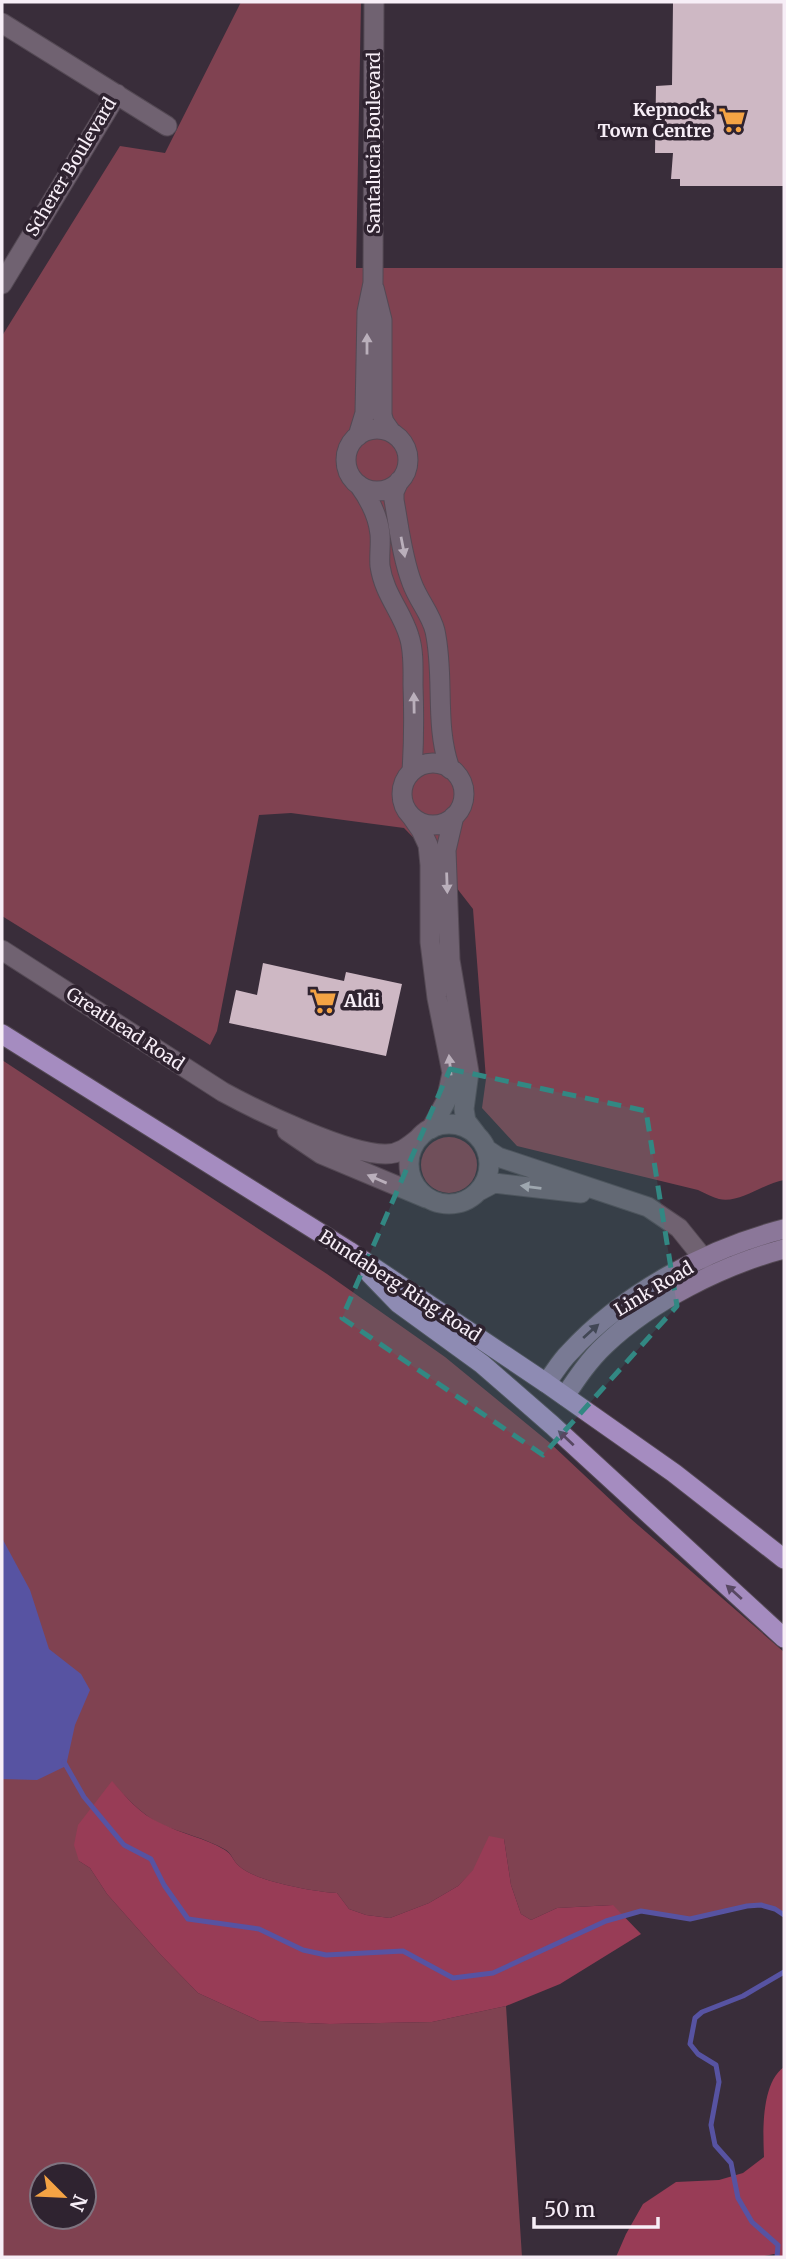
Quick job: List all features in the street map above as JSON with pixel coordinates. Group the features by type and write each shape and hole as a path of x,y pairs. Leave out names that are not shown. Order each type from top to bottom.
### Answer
{"main road":[{"name":"Bundaberg Ring Road","path":"2,1034 349,1251 546,1383 674,1473 784,1559"},
{"name":"Link Road","path":"565,1396 588,1364 614,1337 740,1243 784,1228"},
{"name":"Link Road","path":"546,1383 567,1355 608,1317 659,1282 708,1267 740,1264 784,1249"},
{"path":"349,1251 398,1303 492,1373 552,1424 784,1638"}],"street":[{"name":"Santalucia Boulevard","path":"374,2 373,283 367,312 365,413 358,436 351,443 346,460 352,478 369,497 377,520 380,565 384,581 410,638 415,735 412,771"},
{"name":"Scherer Boulevard","path":"2,23 117,94 4,275"},
{"path":"117,94 167,126"},
{"name":"Santalucia Boulevard","path":"373,283 382,320 382,415 384,422 391,432 399,437 408,454 405,473 394,492 394,500 407,569 416,594 435,629 439,662 441,735 450,769"},
{"path":"358,436 374,429 391,432"},
{"path":"359,485 367,489 384,490 399,481"},
{"path":"440,1204 417,1189 409,1163 412,1149 446,1101 452,1073 432,962 428,845 406,809 402,790 412,771 434,763 450,769 463,788 462,803 454,816 446,850 450,960 469,1072 464,1109 466,1121 481,1142 489,1160 488,1171 479,1191"},
{"path":"412,817 428,825 438,825 454,816"},
{"name":"Greathead Road","path":"2,950 321,1154 440,1204 461,1203 494,1183 624,1198"},
{"name":"Greathead Road","path":"249,1106 369,1153 389,1154 404,1150 425,1133 442,1125 466,1128 498,1157 624,1198 662,1215 679,1228 708,1267"}],"highlighted area":[{"path":"450,1069 646,1111 677,1306 543,1455 342,1318"}],"shaded area":[{"path":"241,2 361,2 356,268 784,268 784,1180 735,1199 719,1199 698,1190 517,1146 482,1108 486,1079 473,909 435,860 404,828 291,813 259,815 217,1031 210,1045 2,916 2,336 120,146 165,153"},
{"path":"2,1060 327,1274 445,1357 550,1443 631,1519 784,1652 784,1915 761,1905 690,1919 641,1911 623,1916 612,1905 557,1908 531,1920 521,1914 511,1885 504,1839 458,1886 429,1903 390,1918 366,1915 349,1909 337,1893 285,1885 247,1871 237,1864 226,1850 153,1820 112,1782 79,1861 90,1868 107,1894 198,1993 259,2021 330,2024 432,2022 506,2006 522,2257 2,2257"},
{"path":"449,1137 464,1142 472,1150 477,1165 472,1180 464,1188 449,1193 434,1188 426,1180 421,1165 426,1150 434,1142"},
{"path":"2,1538 30,1590 49,1649 81,1674 90,1690 75,1725 66,1766 37,1780 2,1779"},
{"path":"112,1781 146,1815 225,1850 247,1871 285,1885 337,1893 349,1909 366,1915 390,1918 429,1903 458,1886 473,1870 489,1836 504,1839 511,1885 521,1914 531,1920 557,1908 613,1905 641,1934 560,1984 506,2006 432,2022 330,2024 259,2021 198,1993 107,1894 90,1868 79,1861 74,1845 78,1825"},
{"path":"784,2067 784,2257 774,2254 759,2257 616,2257 643,2204 676,2182 719,2180 743,2173 764,2157 767,2096 776,2074"}],"building":[{"name":"Kepnock Town Centre","path":"673,2 784,2 784,186 680,186 680,179 671,179 673,153 655,153 656,86 672,85"},
{"path":"263,963 344,981 346,972 402,984 386,1056 229,1023 236,990 257,995"}],"waterway":[{"path":"64,1762 84,1797 124,1845 151,1859 164,1885 188,1919 259,1929 303,1950 326,1955 403,1951 453,1978 493,1973 606,1921 641,1911 690,1919 761,1905 784,1915"},
{"path":"777,2257 778,2245 752,2222 738,2198 731,2163 715,2145 711,2125 719,2082 716,2065 698,2054 690,2044 695,2018 702,2012 743,1996 784,1972"}],"place":[{"name":"Kepnock Town Centre","path":"732,120"},
{"name":"Aldi","path":"323,1001"}]}
